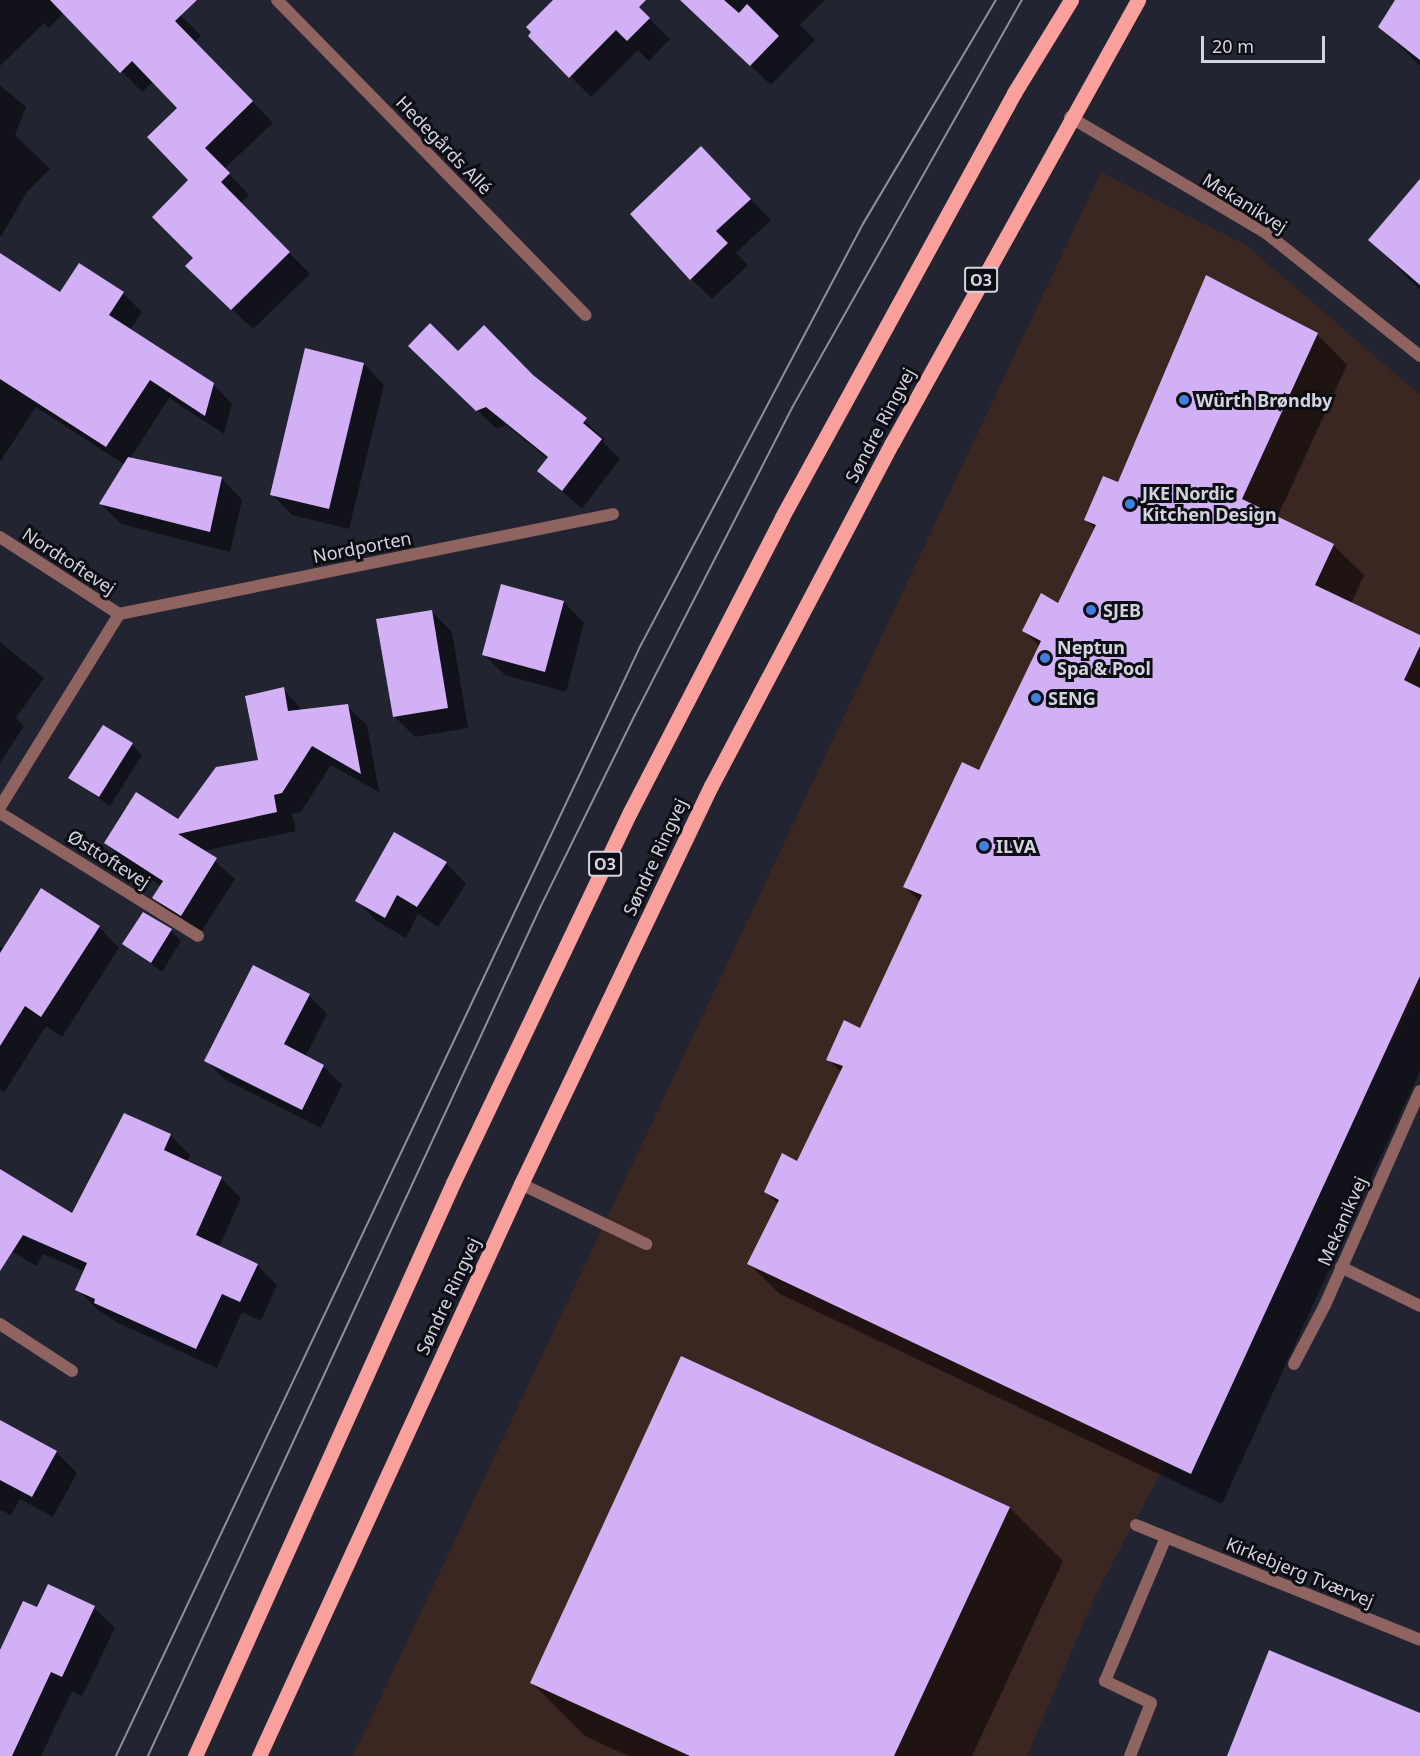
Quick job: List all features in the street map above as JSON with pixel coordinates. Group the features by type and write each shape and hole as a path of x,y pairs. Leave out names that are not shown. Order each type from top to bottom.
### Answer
{"main road":[{"name":"O3","path":"195,1756 453,1183 630,812 782,516 1014,93 1071,0"},
{"name":"Søndre Ringvej","path":"259,1756 521,1184 711,786 892,443 1070,117 1138,0"}],"street":[{"name":"Hedegårds Allé","path":"277,0 585,315"},
{"name":"Mekanikvej","path":"1070,117 1266,233 1420,356"},
{"name":"Nordporten","path":"119,614 613,514"},
{"name":"Nordtoftevej","path":"0,537 119,614"},
{"path":"0,807 119,614"},
{"name":"Østtoftevej","path":"0,813 198,936"},
{"name":"Mekanikvej","path":"1294,1364 1341,1268 1420,1091"},
{"path":"521,1184 646,1244"},
{"path":"1341,1268 1420,1306"},
{"path":"0,1324 72,1371"},
{"name":"Kirkebjerg Tværvej","path":"1136,1525 1420,1640"},
{"path":"1130,1756 1151,1703 1105,1681 1166,1537"}],"shaded area":[{"path":"1101,172 1246,245 1420,395 1420,989 1097,1592 1027,1756 353,1756"}],"building":[{"path":"50,0 197,0 175,21 253,101 205,148 230,173 221,182 290,252 231,310 185,266 193,258 152,217 188,180 147,137 177,108 132,61 120,73"},
{"path":"553,0 646,0 639,7 650,18 627,41 616,30 569,78 528,36 531,32 526,27"},
{"path":"680,0 724,0 739,13 747,4 779,36 750,66"},
{"path":"1395,0 1420,0 1420,60 1378,27"},
{"path":"701,146 751,199 716,231 728,243 690,280 630,214"},
{"path":"1420,179 1420,285 1368,240"},
{"path":"0,253 60,292 79,263 124,292 109,315 214,383 205,416 150,380 106,447 0,379"},
{"path":"1206,275 1318,333 1242,499 1334,544 1315,585 1420,635 1420,646 1404,680 1420,688 1420,976 1191,1474 747,1264 779,1200 764,1192 782,1153 797,1161 843,1066 826,1060 844,1020 860,1028 922,895 903,887 962,762 979,770 1041,641 1022,631 1041,593 1058,603 1096,525 1084,520 1103,476 1118,482"},
{"path":"430,323 458,351 484,325 533,375 587,418 583,423 602,439 562,491 537,471 548,457 486,407 476,411 408,346"},
{"path":"305,348 364,363 329,509 270,495"},
{"path":"128,457 222,477 210,532 99,504"},
{"path":"501,584 564,601 545,672 482,655"},
{"path":"432,610 448,708 393,717 376,619"},
{"path":"284,687 288,711 348,704 361,774 312,746 282,793 274,795 277,812 178,834 217,858 181,916 152,898 163,881 104,843 136,792 178,819 216,767 258,760 245,696"},
{"path":"103,725 133,743 99,797 68,778"},
{"path":"394,832 447,862 417,907 397,895 385,918 355,901"},
{"path":"41,888 100,926 41,1017 25,1006 0,1046 0,953"},
{"path":"143,912 172,929 151,963 122,944"},
{"path":"253,965 310,994 284,1044 324,1065 302,1110 204,1061"},
{"path":"124,1113 171,1134 164,1150 222,1177 196,1235 258,1264 240,1302 222,1294 196,1349 94,1303 95,1299 75,1290 87,1263 23,1235 0,1271 0,1169 72,1213"},
{"path":"681,1356 1010,1507 894,1756 690,1756 530,1683"},
{"path":"0,1420 57,1451 32,1497 0,1480"},
{"path":"48,1584 95,1606 62,1677 51,1672 12,1756 0,1756 0,1650 23,1601 37,1607"},
{"path":"1269,1650 1420,1713 1420,1756 1227,1756"}],"tram line":[{"path":"116,1756 641,645 863,224 996,0"},
{"path":"148,1756 540,908 635,715 792,408 1022,0"}],"place":[{"name":"Würth Brøndby","path":"1184,400"},
{"name":"JKE Nordic Kitchen Design","path":"1130,504"},
{"name":"SJEB","path":"1091,610"},
{"name":"Neptun Spa & Pool","path":"1045,658"},
{"name":"SENG","path":"1036,698"},
{"name":"ILVA","path":"984,846"}]}
